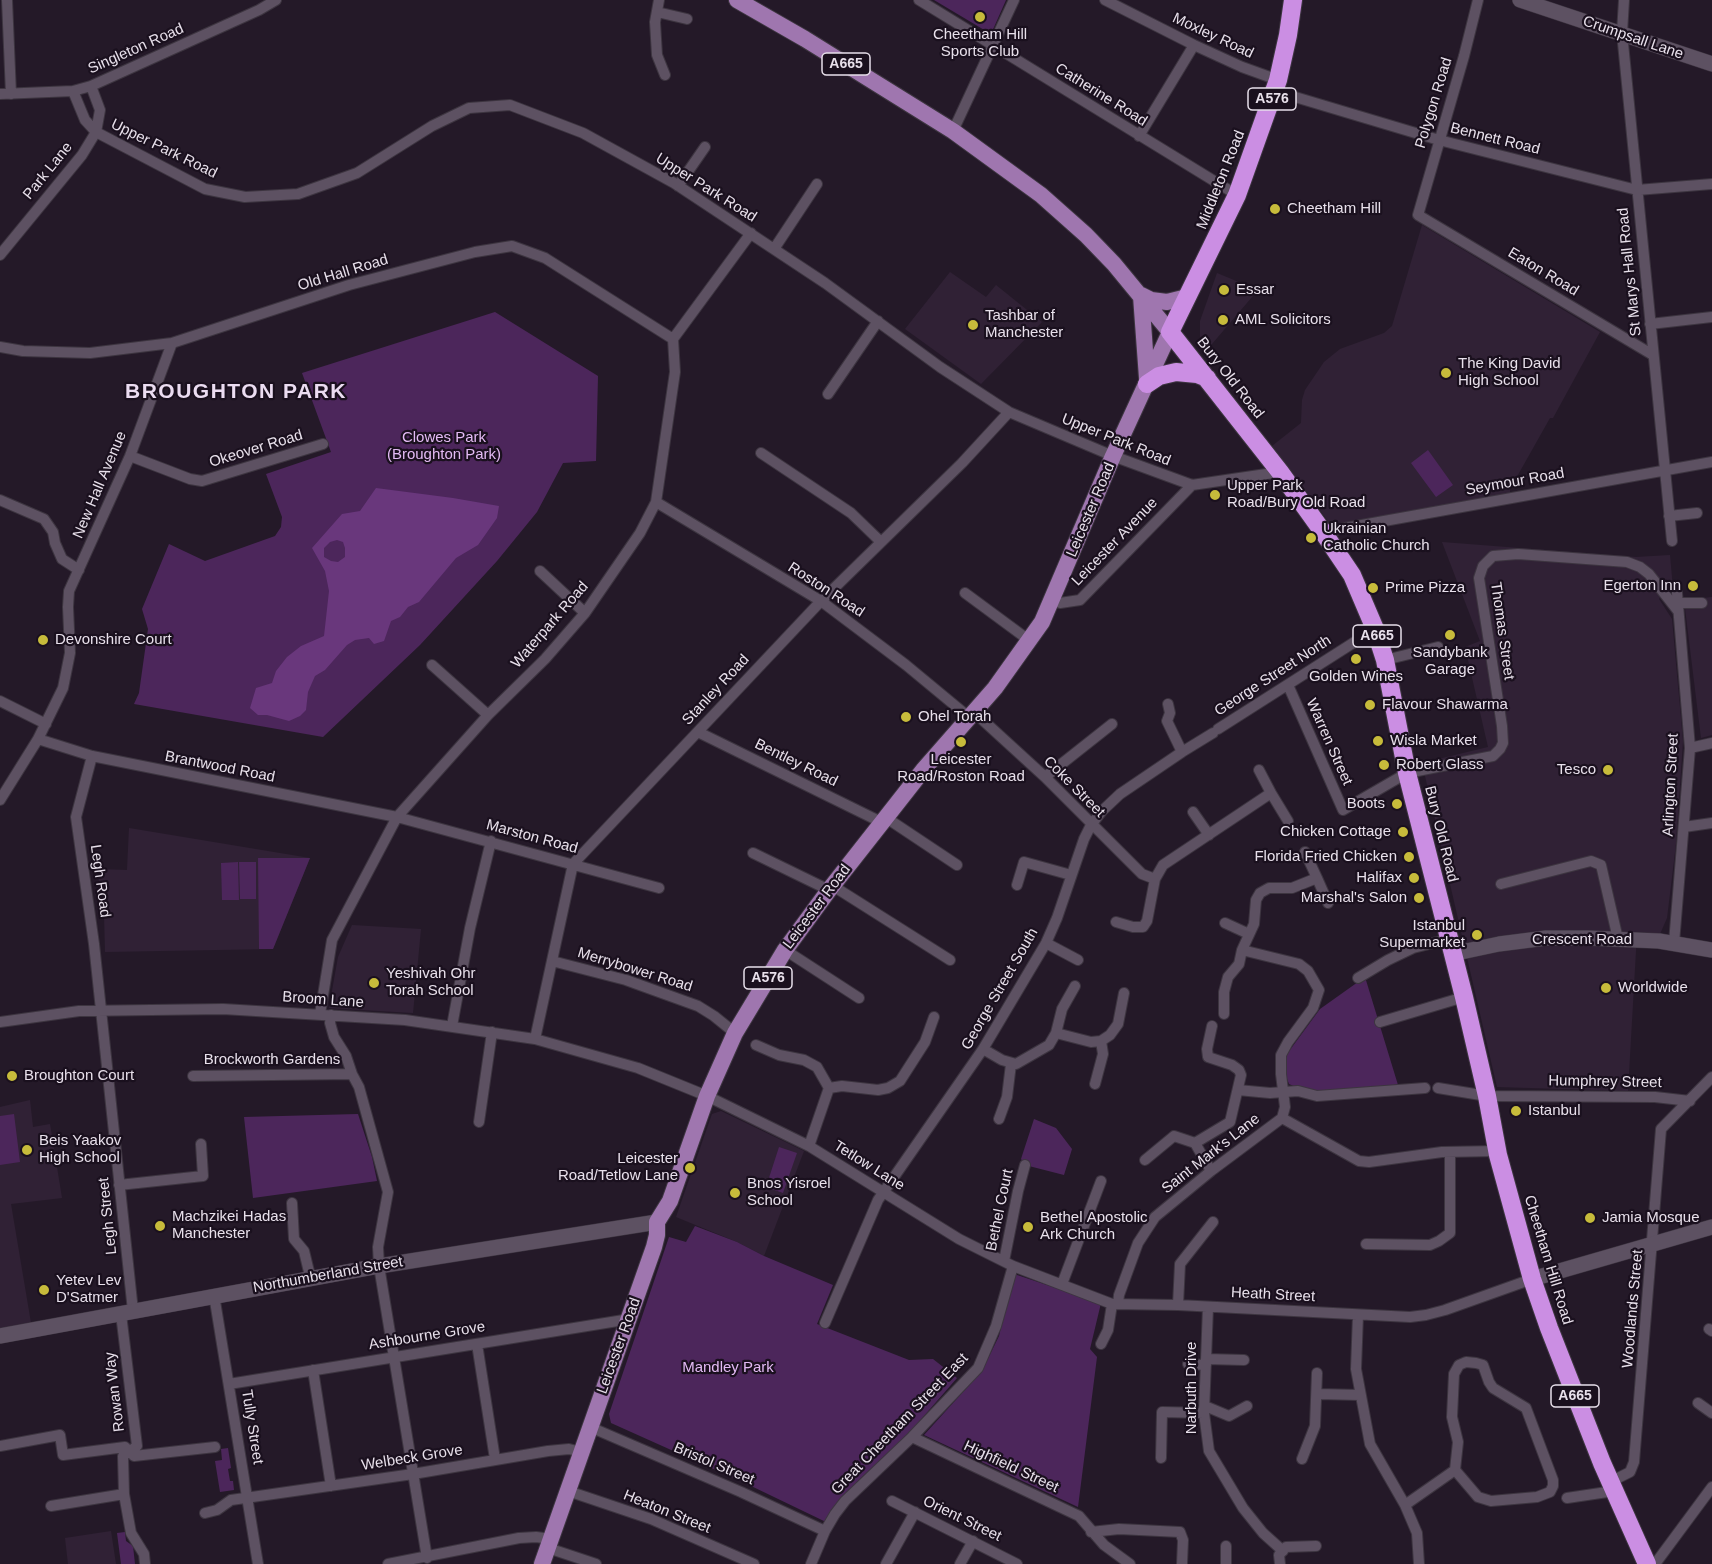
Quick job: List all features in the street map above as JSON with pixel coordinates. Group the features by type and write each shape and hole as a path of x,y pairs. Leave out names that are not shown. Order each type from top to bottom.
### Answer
{"highway":[{"name":"Middleton Road","path":"1170,332 1237,195 1276,85 1288,35 1293,0"},
{"name":"Bury Old Road","path":"1170,332 1280,472 1352,575 1375,629 1385,660 1407,773 1450,946"},
{"path":"1147,384 1160,376 1176,372 1197,374 1208,378"},
{"name":"Cheetham Hill Road","path":"1450,946 1487,1096 1497,1150 1532,1279 1549,1328 1612,1486 1647,1564"}],"main road":[{"name":"Bury Old Road","path":"737,0 806,39 953,131 1041,195 1086,235 1141,295 1170,332"},
{"path":"1141,295 1151,300 1167,302 1187,297"},
{"path":"1141,295 1147,384"},
{"name":"Leicester Road","path":"542,1564 630,1319 654,1247 657,1222 670,1201 707,1096 735,1033 785,950 831,888 924,769 972,715 1030,641 1042,622 1113,456 1170,332"}],"street":[{"path":"5,94 7,0"},
{"name":"Singleton Road","path":"5,94 73,91 91,86 259,10 276,0"},
{"path":"659,0 655,22 657,55 665,75"},
{"name":"Catherine Road","path":"919,0 1237,195"},
{"path":"953,131 1014,0"},
{"name":"Moxley Road","path":"1105,0 1276,85"},
{"name":"Polygon Road","path":"1418,215 1478,0"},
{"name":"Crumpsall Lane","path":"1520,0 1712,64"},
{"name":"St Marys Hall Road","path":"1624,0 1622,33 1672,541"},
{"path":"657,12 687,19"},
{"path":"1139,136 1194,45"},
{"name":"Bennett Road","path":"1276,85 1439,140 1637,190 1712,184"},
{"name":"Upper Park Road","path":"91,86 100,110 96,132"},
{"name":"Upper Park Road","path":"73,91 85,120 96,132 205,189 245,197 298,194 357,173 432,126 469,108 510,105 583,133 678,186 751,233 940,367 1009,412 1113,456 1192,485 1280,472"},
{"name":"Park Lane","path":"0,255 82,154 96,132"},
{"path":"678,186 705,147"},
{"path":"774,249 817,184"},
{"name":"Eaton Road","path":"1418,215 1653,356"},
{"path":"673,339 751,233"},
{"name":"Old Hall Road","path":"0,347 23,351 90,353 172,343 349,285 475,252 512,246 545,258 673,339"},
{"path":"1650,324 1712,317"},
{"path":"828,394 878,321"},
{"name":"Waterpark Road","path":"325,1015 332,940 397,817 585,613 640,533 656,502 674,383 673,339"},
{"name":"New Hall Avenue","path":"0,800 38,739 60,696 68,671 70,653 68,600 130,456 172,343"},
{"name":"Stanley Road","path":"573,864 820,601 962,463 1009,412"},
{"name":"Okeover Road","path":"130,456 190,479 202,481 323,444"},
{"path":"761,453 851,513 881,542"},
{"name":"Seymour Road","path":"1323,532 1712,462"},
{"name":"Leicester Avenue","path":"1053,600 1060,603 1080,600 1192,485"},
{"path":"0,500 44,519 53,532 62,559 79,570"},
{"name":"Roston Road","path":"656,502 820,601 972,715"},
{"path":"1669,516 1697,513"},
{"name":"Thomas Street","path":"1343,810 1407,773 1493,756 1500,749 1503,743 1502,726 1479,578 1483,566 1493,556 1518,554 1627,561 1648,573 1677,603"},
{"path":"540,571 585,613"},
{"path":"965,593 1030,641"},
{"path":"1677,603 1702,603"},
{"name":"Arlington Street","path":"1674,943 1690,748 1677,603"},
{"name":"George Street North","path":"1215,731 1375,629"},
{"path":"1385,660 1438,647"},
{"path":"432,665 488,716"},
{"name":"Warren Street","path":"1288,685 1343,810"},
{"path":"0,700 45,724"},
{"path":"1168,704 1170,713 1161,721 1182,752"},
{"name":"Coke Street","path":"972,715 1045,777 1142,874 1155,879"},
{"path":"1045,777 1112,724"},
{"name":"George Street South","path":"825,1323 883,1192 983,1049 1046,943 1091,825 1120,794 1215,731"},
{"name":"Bentley Road","path":"698,732 883,820 957,865"},
{"name":"Brantwood Road","path":"38,739 92,756 397,817"},
{"path":"1690,748 1712,743"},
{"name":"Legh Road","path":"92,756 76,817 101,1011"},
{"path":"1259,770 1288,821"},
{"path":"1116,922 1132,927 1143,927 1147,921 1155,879 1163,865 1271,793"},
{"path":"1193,812 1209,836"},
{"name":"Marston Road","path":"397,817 659,888"},
{"path":"1684,827 1712,823"},
{"path":"452,1026 470,928 491,841"},
{"path":"1305,852 1328,903"},
{"path":"753,853 831,888 950,960"},
{"path":"1013,856 1024,862 1071,875"},
{"path":"1501,884 1591,861 1601,865 1618,939"},
{"path":"1017,885 1024,862"},
{"path":"535,1039 573,864"},
{"path":"1224,1014 1224,992 1228,976 1239,964 1248,934 1254,924 1256,900 1260,893 1269,888 1292,888 1317,878"},
{"path":"1225,923 1248,934"},
{"name":"Crescent Road","path":"1450,946 1499,944 1545,938 1618,939 1674,943 1712,950"},
{"path":"1046,943 1078,960"},
{"path":"1358,978 1413,948 1450,946"},
{"path":"785,950 859,998"},
{"name":"Saint Mark's Lane","path":"1101,1344 1138,1243 1155,1218 1211,1171 1282,1118 1285,1107 1280,1064 1282,1050 1313,1008 1319,990 1314,979 1304,967 1242,950"},
{"name":"Merrybower Road","path":"552,961 626,980 698,1006 735,1033"},
{"path":"983,1049 1011,1064 1020,1062 1049,1045 1056,1033 1062,1009 1075,986"},
{"path":"1056,1033 1091,1042 1101,1041 1110,1035 1118,1024 1124,993"},
{"path":"1380,1022 1464,998"},
{"name":"Broom Lane","path":"0,1022 79,1011 184,1008 405,1020 535,1039 638,1068 707,1096"},
{"name":"Legh Street","path":"101,1011 119,1185 127,1312"},
{"path":"325,1015 334,1037 346,1056 358,1087 388,1192 378,1247 379,1266 427,1558"},
{"path":"829,1088 842,1086 878,1090 900,1082 928,1035 934,1017"},
{"path":"1195,1143 1230,1122 1241,1075 1239,1070 1232,1065 1208,1057 1207,1049 1212,1026"},
{"path":"479,1122 492,1032"},
{"path":"1095,1084 1102,1054 1101,1041"},
{"path":"756,1045 779,1055 804,1059 817,1067 829,1088 809,1146"},
{"path":"999,1119 1007,1097 1011,1064"},
{"name":"Brockworth Gardens","path":"193,1076 352,1074"},
{"path":"1690,1101 1712,1077"},
{"path":"1238,1090 1270,1094 1298,1091 1317,1096 1425,1088"},
{"name":"Humphrey Street","path":"1438,1088 1487,1096 1655,1097 1690,1101"},
{"name":"Tetlow Lane","path":"707,1096 809,1146 959,1239 1009,1264"},
{"name":"Woodlands Street","path":"1612,1486 1630,1472 1634,1462 1661,1129 1690,1101"},
{"path":"1282,1118 1359,1161 1384,1161 1450,1152 1497,1150"},
{"path":"1145,1160 1172,1131 1195,1143 1211,1171"},
{"path":"119,1185 203,1176 201,1144"},
{"path":"1366,1244 1430,1245 1450,1233 1450,1152"},
{"name":"Bethel Court","path":"1009,1264 1018,1191 1025,1165"},
{"path":"1062,1284 1101,1181"},
{"path":"292,1203 294,1239 304,1251 311,1280"},
{"name":"Northumberland Street","path":"0,1336 379,1266 657,1222"},
{"path":"1178,1305 1180,1264 1212,1222"},
{"path":"1532,1279 1712,1227"},
{"name":"Heath Street","path":"1009,1264 1115,1304 1410,1317 1426,1316 1532,1279"},
{"name":"Great Cheetham Street East","path":"810,1564 825,1531 845,1501 912,1437 978,1368 996,1326 1009,1264"},
{"name":"Tully Street","path":"214,1295 258,1564"},
{"name":"Narbuth Drive","path":"1208,1307 1204,1409 1209,1450 1243,1508 1263,1533 1283,1551"},
{"name":"Rowan Way","path":"124,1494 123,1456 137,1446 127,1312"},
{"path":"1358,1315 1356,1362 1370,1444 1405,1505 1417,1533 1419,1564"},
{"name":"Ashbourne Grove","path":"230,1384 630,1319"},
{"path":"477,1344 495,1459"},
{"path":"1188,1364 1244,1360"},
{"path":"1405,1505 1455,1470 1458,1442 1452,1417 1454,1374 1459,1365 1466,1362 1476,1363 1483,1365 1493,1388 1526,1408 1553,1480 1553,1486 1545,1495 1491,1502 1478,1497 1455,1470"},
{"path":"313,1370 331,1486"},
{"path":"1302,1459 1315,1426 1317,1373"},
{"path":"1318,1394 1360,1395"},
{"path":"1698,1403 1712,1413"},
{"path":"1161,1458 1162,1412 1204,1409 1229,1416 1247,1406"},
{"name":"Bristol Street","path":"590,1427 825,1531"},
{"path":"0,1446 60,1435 63,1455 125,1447 134,1456 216,1447"},
{"name":"Highfield Street","path":"912,1437 1079,1516 1090,1532 1130,1564"},
{"name":"Welbeck Grove","path":"205,1513 217,1510 231,1500 413,1474 548,1451 569,1449 581,1452"},
{"path":"1568,1498 1612,1486"},
{"path":"1655,1564 1711,1490"},
{"name":"Heaton Street","path":"568,1491 651,1518 754,1564"},
{"path":"51,1506 124,1494 131,1533 144,1554 145,1564"},
{"name":"Orient Street","path":"892,1501 1017,1564"},
{"path":"886,1564 915,1512"},
{"path":"1090,1532 1119,1529 1180,1532 1183,1540 1182,1564"},
{"path":"390,1564 519,1538 536,1537 596,1564"},
{"path":"960,1564 973,1541"},
{"path":"1226,1546 1226,1564"},
{"path":"1280,1564 1279,1555 1286,1548 1316,1546"}],"shaded area":[{"name":"The King David High School","path":"1422,225 1600,332 1553,418 1550,418 1510,489 1510,493 1331,525 1272,446 1301,423 1305,390 1324,362 1340,349 1384,333 1392,326"},
{"name":"Tashbar of Manchester","path":"950,272 986,297 996,285 1042,322 981,384 905,329"},
{"path":"1217,273 1258,290 1206,351 1200,338 1200,321"},
{"path":"376,488 499,506 497,518 478,545 456,558 419,602 408,607 400,617 391,621 384,641 374,644 369,638 355,640 347,645 325,670 315,676 308,692 306,710 300,716 289,721 258,715 250,708 256,688 272,683 276,671 287,657 301,646 324,636 329,591 325,571 312,548 342,514 360,511","holes":["337,540 343,542 345,557 338,562 324,557 324,548 330,542"]},
{"path":"1442,542 1636,557 1670,555 1673,589 1665,587 1659,599 1672,619 1683,741 1676,844 1667,918 1660,934 1637,933 1628,1091 1497,1087 1422,763 1488,747 1465,647 1480,641"},
{"path":"1712,597 1712,735 1701,738 1684,600"},
{"path":"129,828 310,858 273,949 105,952 104,913 97,869 127,870"},
{"name":"Yeshivah Ohr Torah School","path":"352,925 421,929 413,1013 329,1008 338,957"},
{"name":"Beis Yaakov High School","path":"30,1100 33,1127 50,1124 62,1198 11,1204 31,1323 0,1329 0,1107"},
{"name":"Bnos Yisroel School","path":"721,1111 804,1151 764,1256 737,1242 676,1217 712,1114"},
{"path":"111,1531 116,1564 68,1564 65,1538"}],"green space":[{"name":"Cheetham Hill Sports Club","path":"934,0 1006,0 991,34"},
{"name":"Clowes Park (Broughton Park)","path":"495,312 598,376 596,461 563,463 537,512 497,561 420,645 323,737 134,704 139,693 148,629 142,609 169,544 205,561 275,536 281,527 282,517 266,474 331,452 302,373"},
{"path":"1428,450 1453,485 1436,497 1411,463"},
{"path":"258,858 310,858 273,949 259,949"},
{"path":"238,862 239,900 222,900 221,863"},
{"path":"239,862 256,862 256,899 240,899"},
{"path":"1365,977 1398,1085 1317,1091 1289,1084 1284,1071 1287,1054 1320,1009"},
{"path":"14,1114 20,1162 0,1165 0,1116"},
{"path":"358,1114 377,1181 253,1198 244,1117"},
{"path":"1034,1119 1056,1128 1072,1149 1064,1175 1025,1165 1021,1159"},
{"path":"779,1147 797,1153 783,1193 766,1187"},
{"name":"Mandley Park","path":"695,1226 833,1285 817,1324 909,1360 933,1359 957,1378 910,1432 860,1479 826,1522 611,1423 609,1414 669,1237 686,1242"},
{"path":"1014,1274 1101,1303 1090,1349 1097,1357 1078,1507 924,1435 982,1371 999,1336"},
{"path":"228,1448 231,1468 228,1469 234,1490 220,1492 215,1461 222,1460 221,1449"},
{"path":"125,1532 126,1541 133,1546 135,1564 121,1564 117,1533"}],"place":[{"name":"Cheetham Hill Sports Club","path":"980,17"},
{"name":"Cheetham Hill","path":"1275,209"},
{"name":"Essar","path":"1224,290"},
{"name":"AML Solicitors","path":"1223,320"},
{"name":"Tashbar of Manchester","path":"973,325"},
{"name":"The King David High School","path":"1446,373"},
{"name":"Upper Park Road/Bury Old Road","path":"1215,495"},
{"name":"Ukrainian Catholic Church","path":"1311,538"},
{"name":"Egerton Inn","path":"1693,586"},
{"name":"Prime Pizza","path":"1373,588"},
{"name":"Sandybank Garage","path":"1450,635"},
{"name":"Devonshire Court","path":"43,640"},
{"name":"Golden Wines","path":"1356,659"},
{"name":"Flavour Shawarma","path":"1370,705"},
{"name":"Ohel Torah","path":"906,717"},
{"name":"Wisla Market","path":"1378,741"},
{"name":"Leicester Road/Roston Road","path":"961,742"},
{"name":"Robert Glass","path":"1384,765"},
{"name":"Tesco","path":"1608,770"},
{"name":"Boots","path":"1397,804"},
{"name":"Chicken Cottage","path":"1403,832"},
{"name":"Florida Fried Chicken","path":"1409,857"},
{"name":"Halifax","path":"1414,878"},
{"name":"Marshal's Salon","path":"1419,898"},
{"name":"Istanbul Supermarket","path":"1477,935"},
{"name":"Yeshivah Ohr Torah School","path":"374,983"},
{"name":"Worldwide","path":"1606,988"},
{"name":"Broughton Court","path":"12,1076"},
{"name":"Istanbul","path":"1516,1111"},
{"name":"Beis Yaakov High School","path":"27,1150"},
{"name":"Leicester Road/Tetlow Lane","path":"690,1168"},
{"name":"Bnos Yisroel School","path":"735,1193"},
{"name":"Jamia Mosque","path":"1590,1218"},
{"name":"Machzikei Hadas Manchester","path":"160,1226"},
{"name":"Bethel Apostolic Ark Church","path":"1028,1227"},
{"name":"Yetev Lev D'Satmer","path":"44,1290"}],"district":[{"name":"BROUGHTON PARK","path":"236,392"}]}
